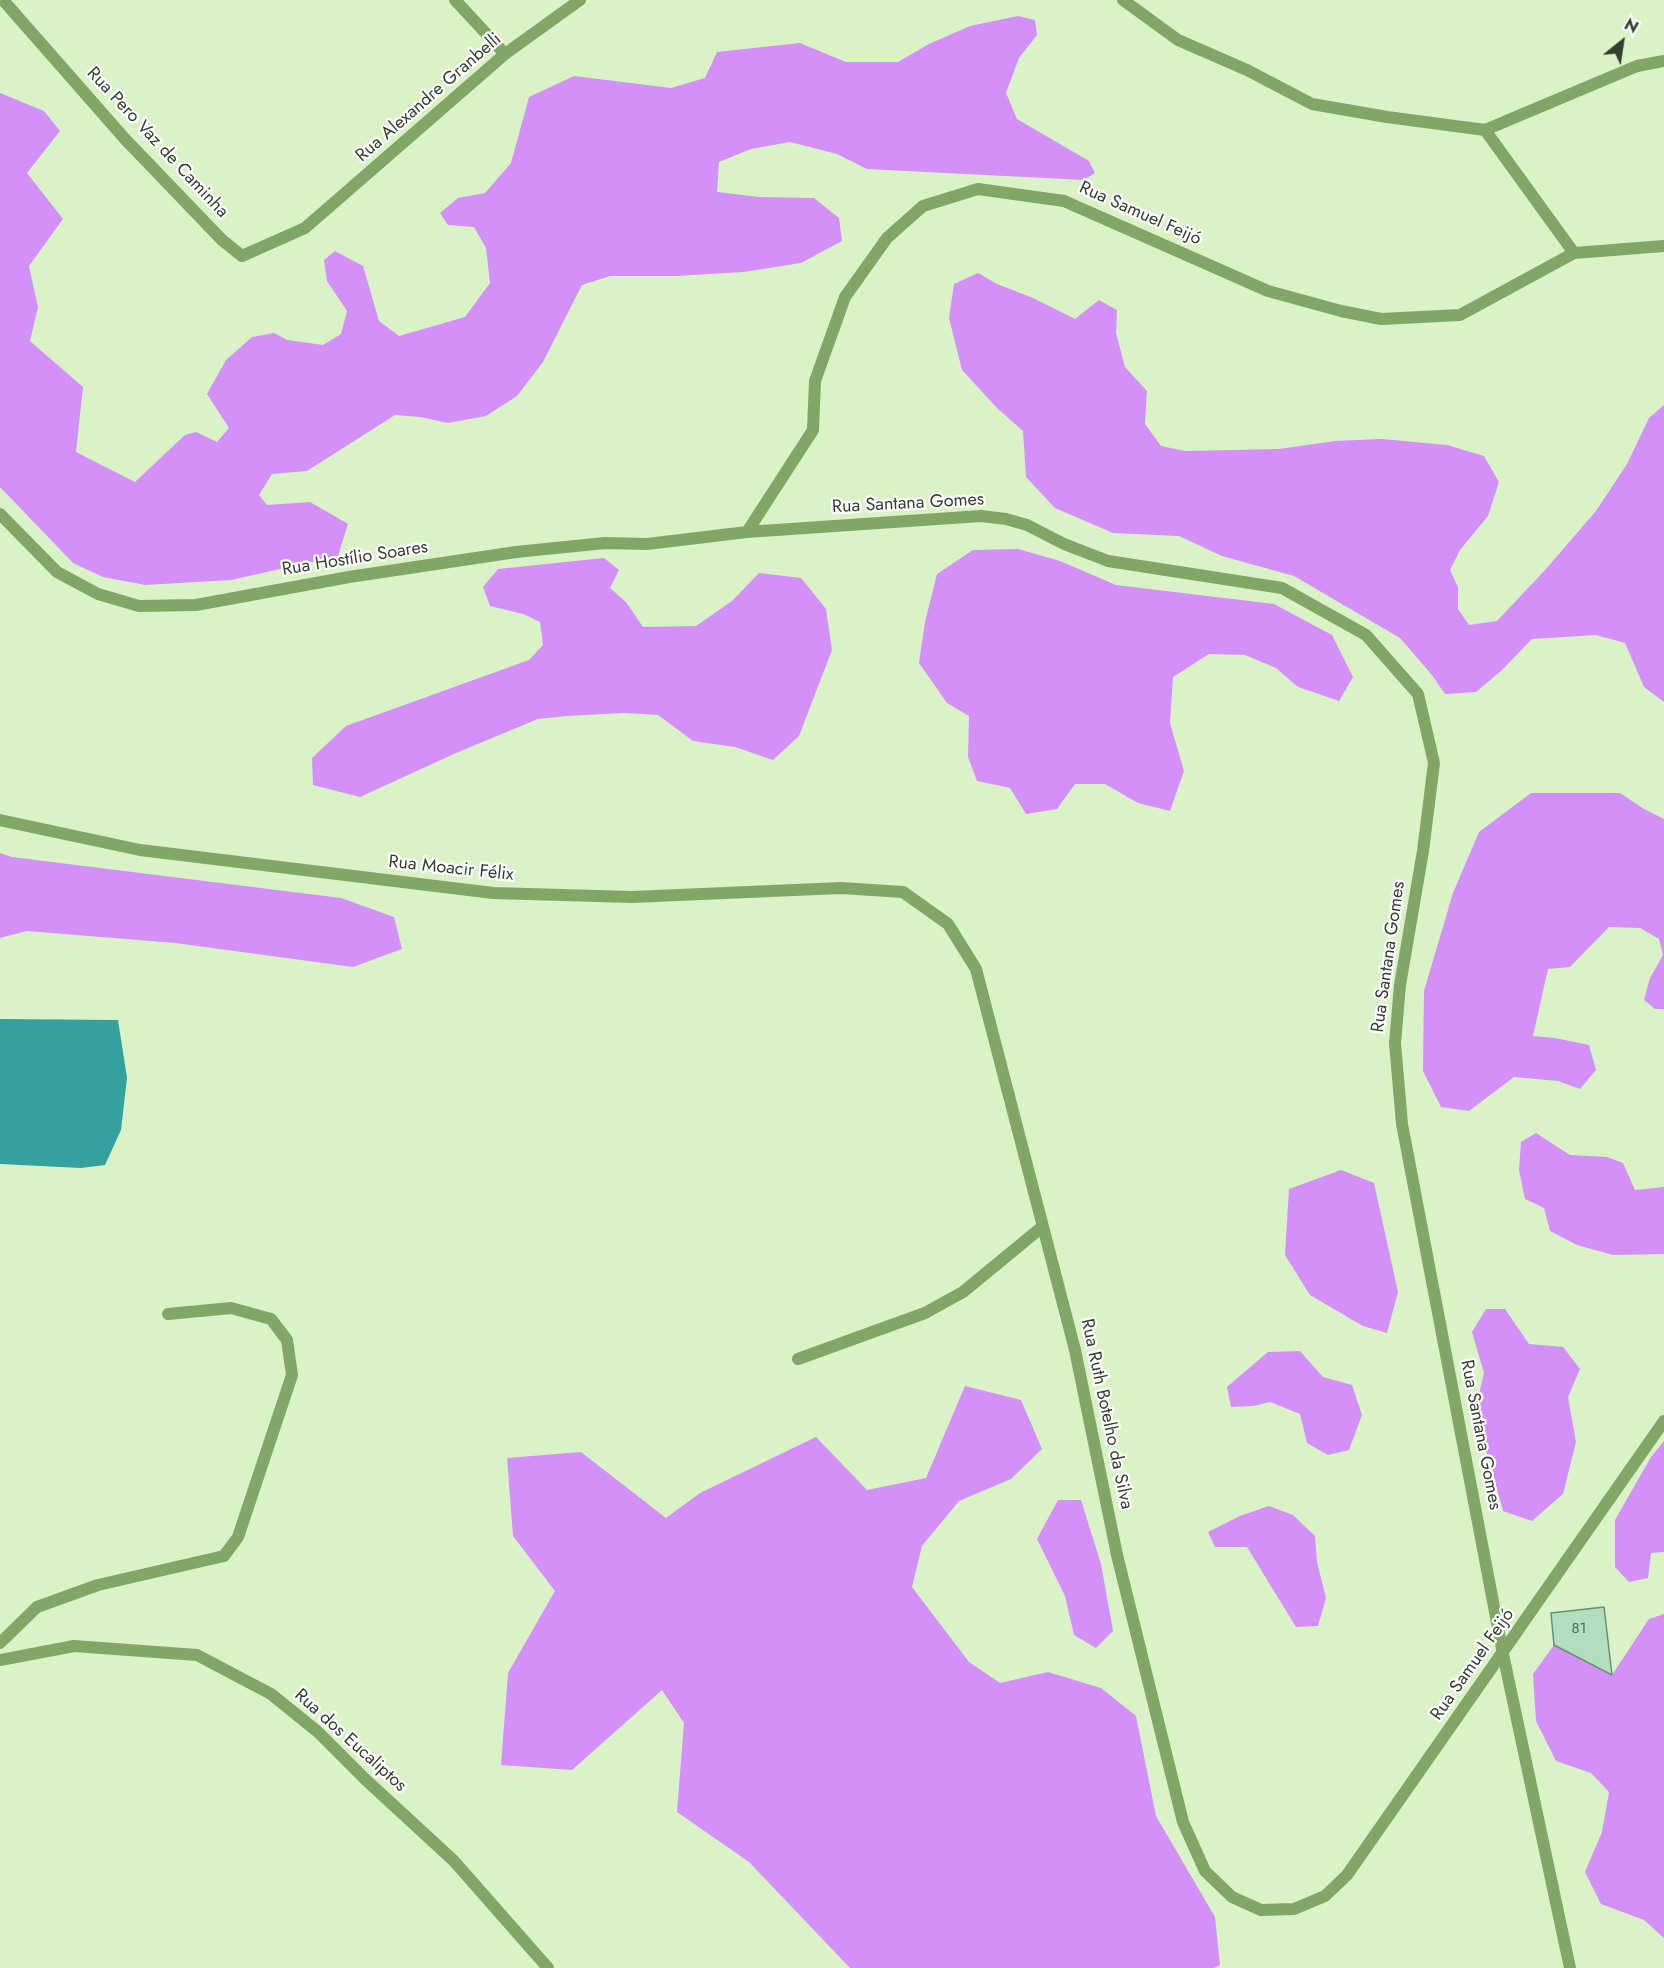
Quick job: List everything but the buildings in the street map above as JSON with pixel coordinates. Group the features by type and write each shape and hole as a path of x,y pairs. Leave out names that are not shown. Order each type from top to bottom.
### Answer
{"street":[{"name":"Rua Pero Vaz de Caminha","path":"3,0 125,139 222,240 242,256 305,228"},
{"path":"455,0 505,54"},
{"name":"Rua Alexandre Granbelli","path":"305,228 505,54 580,0"},
{"path":"1123,0 1178,40 1247,70 1312,104 1485,130 1637,66 1664,61"},
{"path":"1485,130 1574,254"},
{"name":"Rua Samuel Feijó","path":"747,532 813,430 815,381 845,297 887,238 923,206 978,189 1064,201 1268,291 1341,311 1381,319 1460,315 1574,254 1664,246"},
{"name":"Rua Hostílio Soares","path":"0,514 57,572 98,594 139,606 196,605 349,577 516,552 605,543 647,544 747,532"},
{"name":"Rua Santana Gomes","path":"747,532 981,516 1006,519 1027,525 1064,544 1108,561 1282,588 1366,636 1418,694 1434,763 1423,851 1400,984 1395,1043 1402,1124 1503,1654 1570,1968"},
{"name":"Rua Moacir Félix","path":"0,820 140,850 493,893 632,897 841,888 903,892"},
{"name":"Rua Ruth Botelho da Silva","path":"903,892 948,924 976,969 1075,1350 1117,1555 1183,1822 1205,1871 1232,1897 1261,1910 1294,1909"},
{"path":"798,1359 925,1313 963,1292 1042,1227"},
{"path":"0,1642 37,1607 98,1585 224,1556 238,1537 292,1375 286,1340 271,1319 231,1308 168,1314"},
{"name":"Rua Samuel Feijó","path":"1294,1909 1325,1896 1347,1875 1664,1421"},
{"name":"Rua dos Eucaliptos","path":"0,1660 74,1646 197,1655 271,1694 318,1732 365,1779 454,1860 548,1968"}],"shaded area":[{"path":"1018,16 1035,20 1037,35 1019,58 1006,93 1017,119 1089,161 1095,173 1084,180 867,169 837,154 790,142 751,149 719,162 717,192 759,197 814,198 839,218 842,241 801,263 744,272 676,276 610,276 582,285 543,362 517,396 486,416 448,423 395,415 307,471 272,474 259,495 267,505 310,502 348,524 338,556 231,580 145,585 103,577 73,563 0,487 0,93 44,111 60,131 27,173 63,219 29,266 38,307 30,341 83,387 76,452 135,482 185,435 196,432 217,442 229,428 207,394 226,360 252,337 274,333 287,340 323,345 341,334 347,311 327,281 324,260 335,251 363,266 379,321 399,336 465,317 490,283 486,248 474,227 448,225 440,213 458,198 485,193 511,163 529,97 574,76 671,88 705,78 717,52 800,43 846,62 898,62 929,44 970,26"},
{"path":"978,273 1075,319 1099,300 1117,310 1116,333 1125,367 1147,391 1145,424 1161,446 1185,451 1279,449 1335,441 1382,439 1447,445 1484,456 1499,482 1488,516 1460,550 1450,570 1458,587 1458,609 1469,625 1497,621 1546,569 1596,511 1627,464 1649,418 1664,405 1664,702 1644,687 1625,643 1596,635 1532,639 1501,671 1476,692 1445,694 1400,638 1294,576 1222,556 1179,536 1113,533 1055,508 1026,477 1023,431 997,408 962,370 949,318 954,284"},
{"path":"1018,549 1060,561 1116,585 1274,604 1332,635 1353,677 1339,701 1298,687 1276,668 1245,655 1209,654 1173,677 1170,723 1184,771 1170,811 1138,803 1105,784 1075,784 1057,809 1026,814 1010,788 977,781 968,757 969,716 947,703 919,663 925,622 937,574 973,550"},
{"path":"604,558 619,570 610,588 626,602 643,627 696,626 732,601 759,573 801,578 826,609 832,650 799,736 773,760 735,747 693,741 658,715 624,713 567,716 538,719 360,797 313,785 312,758 346,726 529,660 543,645 540,622 523,614 490,606 483,587 498,569"},
{"path":"1531,793 1620,793 1664,819 1664,1009 1655,1009 1644,1000 1650,978 1663,955 1659,939 1640,928 1609,927 1570,967 1548,969 1533,1036 1589,1045 1596,1070 1580,1089 1558,1081 1514,1077 1469,1111 1441,1107 1423,1071 1424,991 1453,893 1479,832"},
{"path":"0,853 12,857 341,898 394,917 402,949 353,967 175,943 27,931 0,938"},
{"path":"1536,1133 1570,1155 1607,1157 1623,1163 1635,1190 1664,1187 1664,1254 1613,1255 1577,1245 1550,1231 1544,1208 1525,1199 1519,1170 1521,1142"},
{"path":"1341,1170 1374,1183 1398,1292 1387,1333 1363,1326 1310,1295 1285,1255 1289,1189"},
{"path":"1486,1309 1505,1309 1529,1344 1563,1347 1580,1369 1568,1397 1576,1442 1563,1494 1532,1521 1503,1511 1475,1410 1484,1373 1472,1332"},
{"path":"1300,1351 1323,1377 1352,1385 1362,1415 1349,1450 1328,1455 1307,1443 1300,1414 1270,1402 1253,1406 1231,1407 1227,1387 1268,1352"},
{"path":"965,1386 1021,1400 1042,1449 1011,1479 959,1501 922,1546 912,1587 969,1662 1000,1683 1048,1672 1101,1688 1136,1716 1156,1816 1215,1917 1220,1965 1214,1968 850,1968 749,1862 677,1812 684,1723 662,1690 572,1770 501,1765 508,1673 555,1591 513,1536 507,1458 581,1452 666,1518 700,1493 816,1437 867,1490 926,1478"},
{"path":"1664,1441 1664,1552 1651,1553 1648,1578 1629,1582 1615,1567 1615,1520 1651,1457"},
{"path":"1058,1500 1081,1500 1101,1564 1113,1631 1096,1648 1074,1635 1065,1596 1037,1539"},
{"path":"1269,1506 1293,1515 1315,1536 1317,1562 1326,1598 1318,1626 1296,1627 1247,1547 1215,1547 1208,1532 1240,1516"},
{"path":"1664,1614 1664,1938 1644,1920 1601,1904 1585,1872 1602,1832 1609,1792 1591,1773 1556,1761 1536,1721 1533,1674 1554,1645 1612,1675 1649,1619"}],"water":[{"path":"0,1019 118,1020 127,1078 121,1130 105,1165 81,1168 0,1164"}]}
